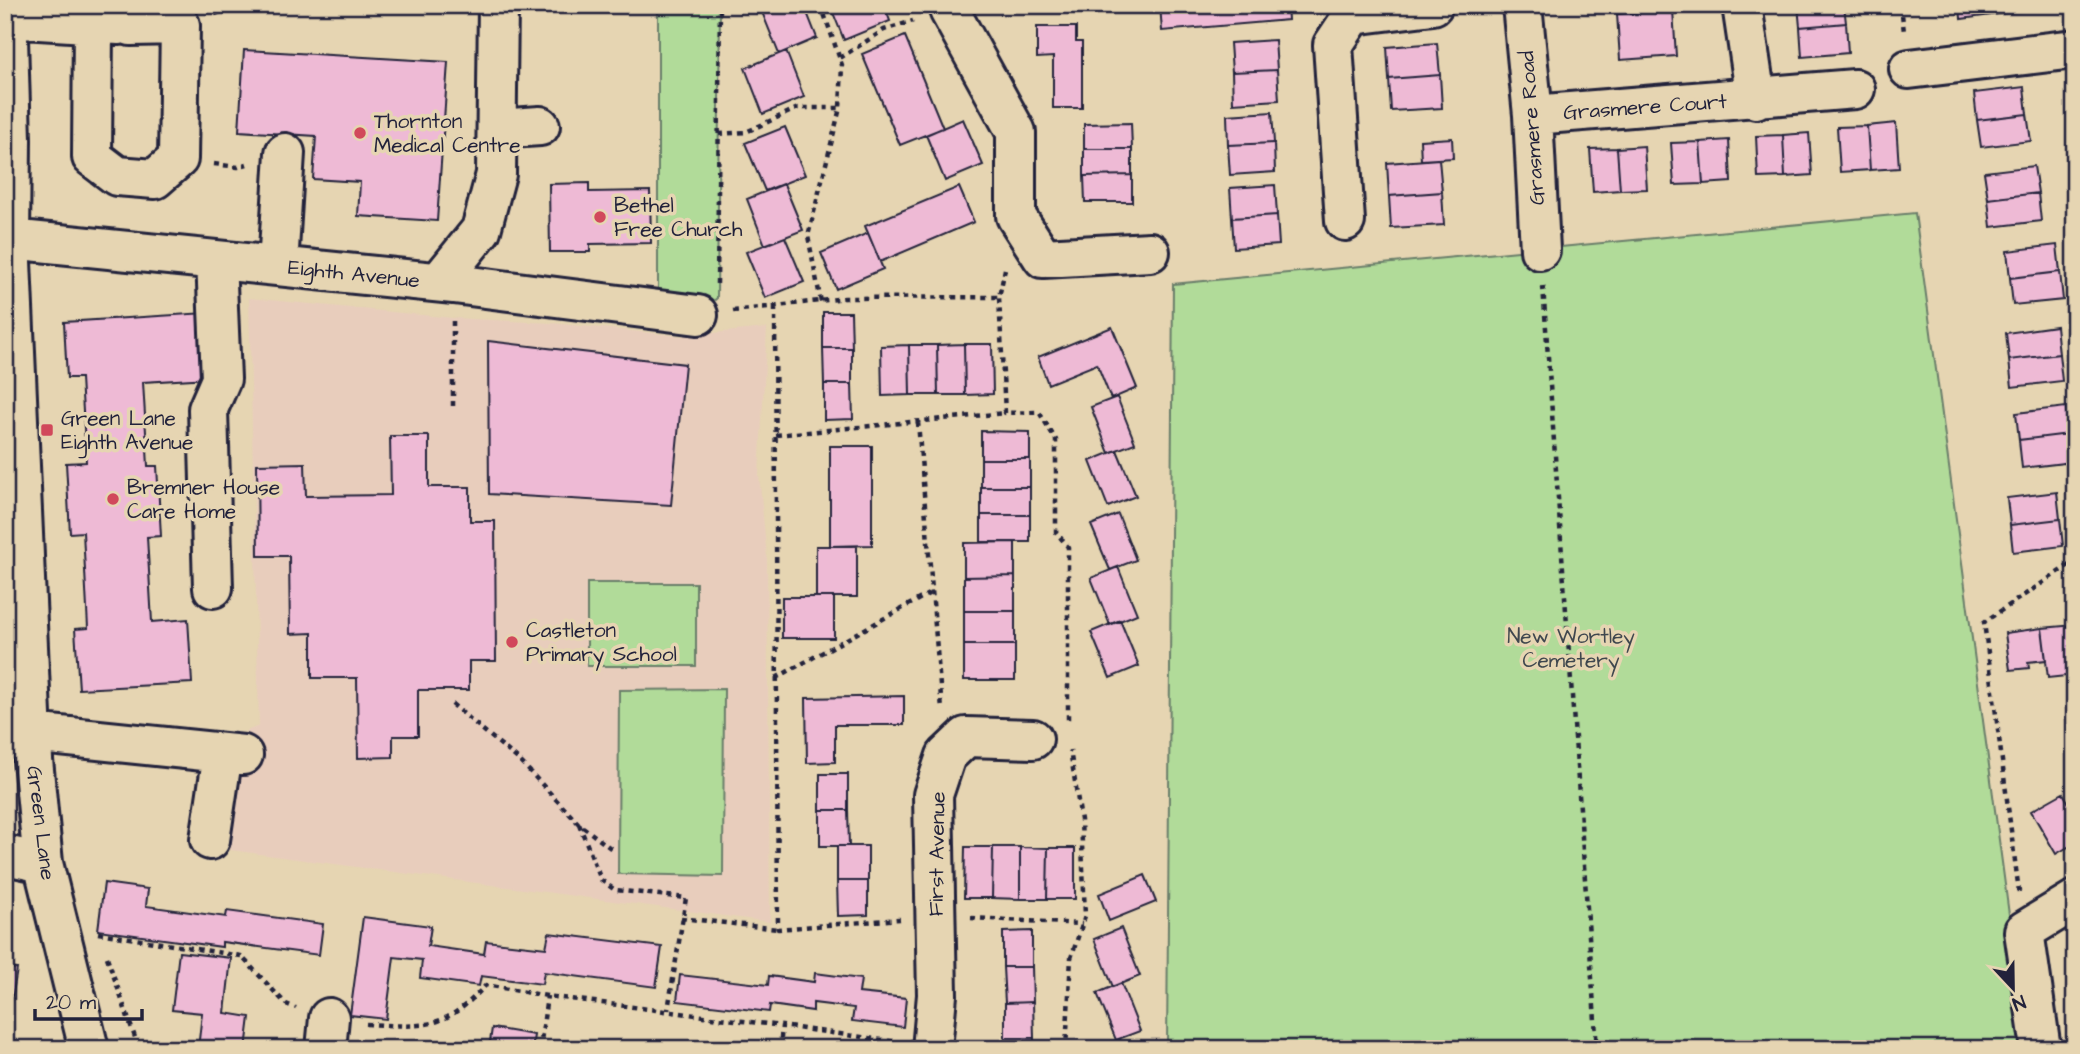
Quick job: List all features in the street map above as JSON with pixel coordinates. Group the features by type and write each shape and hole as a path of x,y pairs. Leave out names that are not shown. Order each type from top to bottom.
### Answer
{"street":[{"path":"447,283 481,230 496,174 498,5"},
{"path":"1345,222 1333,45 1353,15 1433,5"},
{"name":"Grasmere Road","path":"1522,5 1533,115 1541,250"},
{"name":"Grasmere Court","path":"1742,5 1756,99"},
{"path":"949,7 1016,132 1016,216 1043,258 1150,252"},
{"path":"7,26 93,23 132,16 180,24 178,159 155,179 117,176 92,157 93,23"},
{"name":"Green Lane","path":"7,26 11,140 10,239 32,733 43,863 89,1049"},
{"path":"1909,69 2074,55"},
{"name":"Grasmere Court","path":"1533,115 1855,89"},
{"path":"497,129 540,126"},
{"path":"278,266 285,153"},
{"name":"Eighth Avenue","path":"10,239 447,283 698,315"},
{"path":"213,588 208,409 221,379 216,260"},
{"path":"32,733 233,754 211,840"},
{"path":"946,756 966,737 1033,739"},
{"name":"First Avenue","path":"932,1048 937,995 933,795 946,756"},
{"path":"5,855 43,863"},
{"path":"2041,1049 2024,931 2075,901"}],"path":[{"path":"698,315 717,298 720,5"},
{"path":"821,5 842,65 840,108 808,236 821,302"},
{"path":"840,58 884,30 949,7"},
{"path":"719,134 746,132 798,108 840,108"},
{"path":"178,159 238,167 285,153"},
{"path":"1005,412 999,297 1016,216"},
{"path":"1541,250 1597,1049"},
{"path":"447,283 453,406"},
{"path":"698,315 845,298 999,297"},
{"path":"775,307 778,929"},
{"path":"776,435 1005,412 1039,412 1056,440 1056,533 1068,547 1068,738 1081,820 1085,916 1070,958 1066,1049"},
{"path":"918,422 946,756"},
{"path":"2024,931 1984,622 2075,561"},
{"path":"776,678 932,592"},
{"path":"452,704 520,761 579,824 613,850"},
{"path":"579,824 600,880 615,890 686,898 668,1010"},
{"path":"681,918 778,929 936,916 1082,924"},
{"path":"98,933 241,956 286,1004 328,1033 363,1024 412,1027 443,1021 464,1008 485,985 547,996 668,1010 932,1048"},
{"path":"540,1049 547,996"},
{"path":"780,1049 782,1026"}],"shaded area":[{"name":"Castleton Primary School","path":"249,298 681,336 767,328 759,475 767,557 770,922 230,850 246,731 259,726"}],"green space":[{"path":"658,5 720,5 717,298 698,315 658,310"},
{"name":"New Wortley Cemetery","path":"1915,213 2027,1049 1167,1049 1173,284"},
{"path":"587,583 696,583 696,666 587,666"},
{"path":"724,689 723,876 618,874 619,690"}],"building":[{"path":"804,5 817,38 779,54 760,7"},
{"path":"830,5 884,5 890,21 844,40"},
{"path":"1160,5 1287,5 1288,20 1162,31"},
{"path":"1616,5 1673,5 1673,10 1617,14"},
{"path":"1798,5 1844,5 1846,23 1800,27"},
{"path":"1960,5 2006,5 2007,13 1961,19"},
{"path":"2006,5 2056,5 2056,7 2007,13"},
{"path":"1673,10 1676,56 1620,60 1617,14"},
{"path":"1846,23 1848,53 1802,57 1800,27"},
{"path":"1037,27 1076,27 1076,42 1082,42 1082,108 1053,108 1053,57 1037,58"},
{"path":"905,36 943,128 900,145 862,54"},
{"path":"1275,40 1277,70 1232,72 1230,43"},
{"path":"1437,43 1440,75 1389,79 1387,47"},
{"name":"Thornton Medical Centre","path":"244,50 448,62 437,221 358,216 360,182 313,179 316,136 239,131"},
{"path":"786,51 804,97 763,114 745,68"},
{"path":"1277,70 1279,100 1233,103 1232,72"},
{"path":"1440,75 1442,108 1391,111 1389,79"},
{"path":"2024,87 2027,114 1977,120 1974,93"},
{"path":"1272,112 1274,143 1228,145 1227,115"},
{"path":"2027,114 2031,141 1981,147 1977,120"},
{"path":"963,119 983,165 945,181 926,135"},
{"path":"1131,123 1132,149 1084,149 1084,124"},
{"path":"1896,123 1899,168 1870,170 1867,126"},
{"path":"1867,126 1870,170 1840,172 1837,127"},
{"path":"785,127 805,175 765,191 745,143"},
{"path":"1809,133 1812,175 1785,177 1783,135"},
{"path":"1783,135 1785,177 1758,178 1756,136"},
{"path":"1452,138 1453,158 1421,160 1420,140"},
{"path":"1729,140 1731,182 1703,184 1700,142"},
{"path":"1700,142 1703,184 1674,185 1671,143"},
{"path":"1274,143 1275,172 1230,175 1228,145"},
{"path":"1644,146 1647,189 1620,190 1617,148"},
{"path":"1617,148 1620,190 1593,192 1590,149"},
{"path":"1084,149 1132,149 1132,175 1084,176"},
{"path":"1439,159 1442,192 1389,196 1387,163"},
{"path":"2034,166 2038,193 1988,199 1984,172"},
{"path":"1132,175 1132,202 1085,202 1084,176"},
{"name":"Bethel Free Church","path":"589,183 589,192 650,191 651,243 590,244 590,252 550,252 549,184"},
{"path":"784,184 803,230 765,245 747,199"},
{"path":"1275,185 1277,215 1232,218 1230,188"},
{"path":"959,187 974,222 880,262 865,226"},
{"path":"1442,192 1444,225 1391,228 1389,196"},
{"path":"2038,193 2041,221 1991,227 1988,199"},
{"path":"1277,215 1279,245 1234,248 1232,218"},
{"path":"868,233 883,269 836,289 821,253"},
{"path":"785,237 804,282 765,298 746,252"},
{"path":"2057,245 2060,272 2010,278 2007,251"},
{"path":"2060,272 2063,300 2013,305 2010,278"},
{"path":"823,312 851,312 852,348 823,348"},
{"name":"Bremner House Care Home","path":"206,313 209,378 143,382 148,466 157,466 161,536 147,537 152,622 188,619 192,683 79,689 75,629 88,628 83,532 70,533 66,463 86,462 81,378 67,378 64,322"},
{"path":"2056,326 2059,354 2009,360 2006,333"},
{"path":"1112,327 1137,388 1111,399 1097,364 1048,384 1038,357"},
{"path":"488,341 685,364 671,505 489,494"},
{"path":"964,344 965,395 938,395 937,345"},
{"path":"964,344 992,344 993,394 965,395"},
{"path":"909,345 910,395 882,396 881,346"},
{"path":"909,345 937,345 938,395 910,395"},
{"path":"823,348 852,348 852,384 824,384"},
{"path":"2059,354 2062,381 2012,387 2009,360"},
{"path":"824,384 852,384 853,419 824,420"},
{"path":"1117,397 1135,443 1109,453 1091,407"},
{"path":"2066,407 2069,434 2019,440 2016,413"},
{"path":"981,431 1030,432 1030,459 981,459"},
{"path":"2069,434 2072,462 2022,468 2019,440"},
{"path":"390,436 429,436 429,487 470,487 470,521 495,521 496,661 469,661 469,690 418,690 418,736 393,736 393,757 358,758 357,678 312,678 312,633 290,634 289,556 258,556 257,464 305,463 306,496 391,495"},
{"path":"830,446 872,446 872,545 830,546"},
{"path":"1117,450 1136,496 1108,507 1090,461"},
{"path":"981,459 1030,459 1030,487 981,487"},
{"path":"981,487 1030,487 1030,515 981,515"},
{"path":"2057,492 2060,519 2010,525 2007,498"},
{"path":"1118,514 1136,560 1110,570 1091,525"},
{"path":"981,515 1030,515 1030,542 981,542"},
{"path":"2060,519 2063,546 2013,552 2010,525"},
{"path":"1015,542 1015,576 964,577 964,543"},
{"path":"816,546 857,546 857,597 816,597"},
{"path":"1118,567 1137,614 1110,625 1091,578"},
{"path":"1015,576 1015,611 964,611 964,577"},
{"path":"782,597 834,597 834,638 782,638"},
{"path":"964,611 1015,611 1015,645 964,645"},
{"path":"1120,620 1139,666 1110,678 1091,632"},
{"path":"2075,625 2075,675 2048,678 2042,628"},
{"path":"2042,628 2046,660 2028,662 2029,668 2010,670 2005,633"},
{"path":"964,645 1015,645 1015,680 964,680"},
{"path":"904,696 904,725 835,725 835,762 807,763 806,698"},
{"path":"820,774 848,774 848,810 820,810"},
{"path":"2063,793 2075,814 2075,843 2056,854 2031,811"},
{"path":"820,810 848,810 849,846 820,846"},
{"path":"837,846 868,846 868,881 837,881"},
{"path":"965,847 993,847 992,898 964,898"},
{"path":"993,847 1020,847 1020,899 992,898"},
{"path":"1020,847 1048,848 1047,899 1020,899"},
{"path":"1048,848 1075,848 1075,899 1047,899"},
{"path":"1145,875 1156,902 1109,921 1099,894"},
{"path":"837,881 868,881 868,915 838,916"},
{"path":"104,883 148,889 146,906 226,917 227,911 323,924 319,955 222,942 222,947 98,930"},
{"path":"363,917 431,926 428,946 484,954 486,941 546,948 549,933 662,947 656,987 544,972 542,984 481,976 479,986 420,978 422,960 394,957 386,1019 350,1015"},
{"path":"1121,928 1140,976 1113,987 1094,939"},
{"path":"1032,931 1032,967 1003,967 1003,932"},
{"path":"179,952 231,958 225,1013 250,1017 246,1049 198,1049 202,1013 172,1010"},
{"path":"1003,967 1032,967 1033,1002 1005,1003"},
{"path":"5,968 17,969 6,1036 5,1036"},
{"path":"815,973 861,979 859,993 906,998 903,1027 852,1021 854,1008 813,1003 813,1011 770,1005 769,1012 677,1001 680,975 768,985 769,976 814,982"},
{"path":"1121,983 1140,1031 1116,1040 1097,993"},
{"path":"1033,1002 1034,1038 1005,1038 1005,1003"},
{"path":"492,1028 534,1035 532,1049 489,1049"},
{"path":"1005,1038 1034,1038 1034,1049 1005,1049"},
{"path":"1120,1039 1124,1049 1097,1047"}],"place":[{"name":"Thornton Medical Centre","path":"360,133"},
{"name":"Bethel Free Church","path":"600,217"},
{"name":"Green Lane Eighth Avenue","path":"47,430"},
{"name":"Bremner House Care Home","path":"113,499"},
{"name":"Castleton Primary School","path":"512,642"}]}
